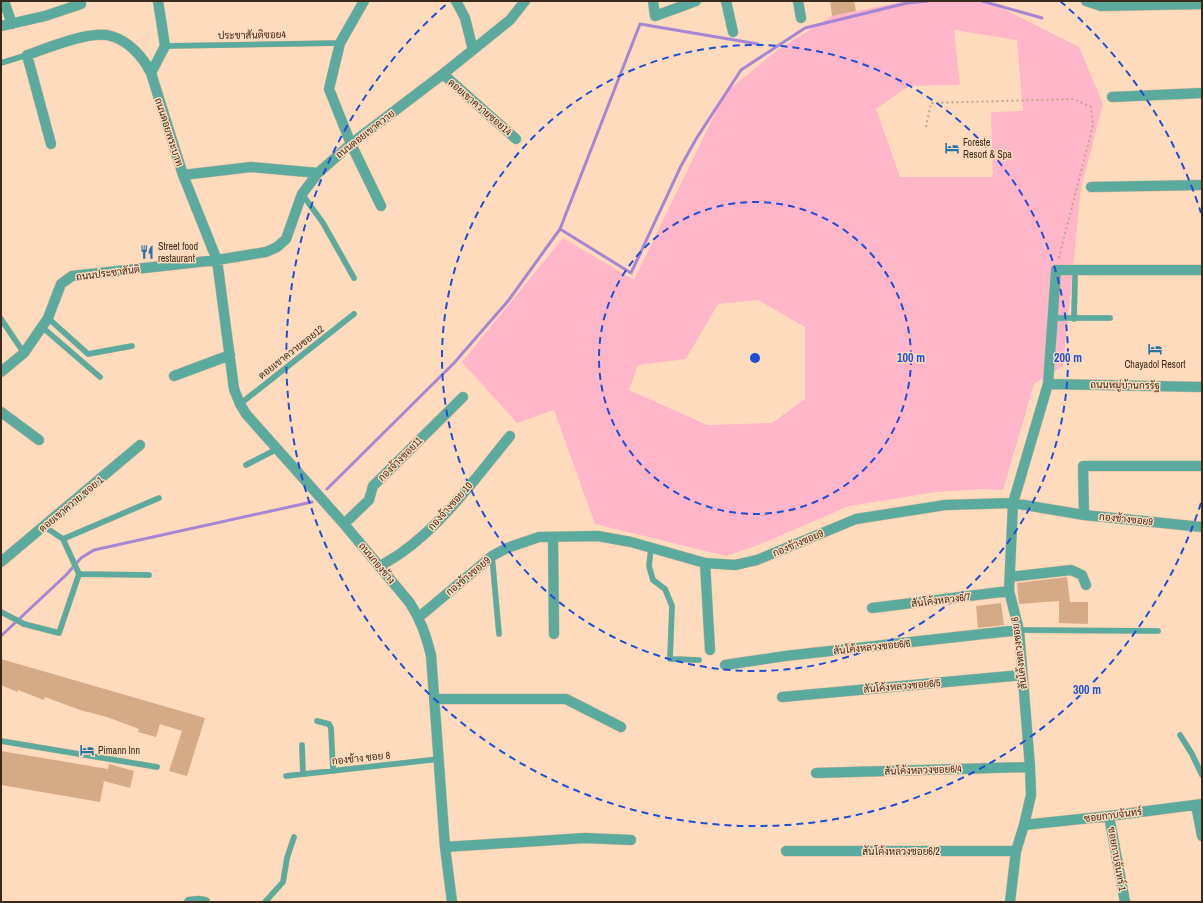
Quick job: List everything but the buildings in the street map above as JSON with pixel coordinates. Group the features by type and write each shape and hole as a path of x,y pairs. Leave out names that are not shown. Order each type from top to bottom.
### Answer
{"street":[{"path":"4,1 12,24"},
{"path":"1,26 81,4 80,1"},
{"path":"151,73 165,46 158,1"},
{"path":"364,1 340,43 329,89 351,144 381,206"},
{"path":"456,1 466,18 473,50"},
{"name":"ถนนดอยเขาควาย","path":"217,260 266,252 277,247 286,239 302,194 318,172 351,144 443,74 510,20 525,1"},
{"path":"653,1 655,16 696,1"},
{"path":"726,1 733,32"},
{"path":"798,1 801,18"},
{"path":"1086,1 1101,6 1202,4"},
{"name":"ถนนดอยพระบาท","path":"27,55 75,39 96,34 111,36 125,42 135,51 145,62 151,73 183,175 217,260"},
{"path":"27,55 51,144"},
{"name":"ดอยเขาควายซอย14","path":"443,74 516,139"},
{"path":"1112,97 1202,93"},
{"path":"183,175 251,167 318,172"},
{"path":"1091,187 1202,185"},
{"name":"ถนนประชาสันติ","path":"1,372 24,353 45,323 61,284 72,276 217,260"},
{"name":"ถนนกองช้าง","path":"217,260 234,389 240,404 246,414 344,524 410,603 419,617 426,635 431,655 445,847 452,902"},
{"path":"1056,270 1202,270"},
{"name":"สันโค้งหลวงซอย 6","path":"1010,902 1016,851 1031,795 1019,630 1010,592 1014,503 1048,384 1056,270"},
{"path":"174,376 230,355"},
{"name":"ถนนหมู่บ้านกรรัฐ","path":"1048,384 1202,387"},
{"name":"กองจ้างซอย11","path":"344,524 369,500 373,486 462,397"},
{"path":"1,412 39,440"},
{"name":"กองจ้างซอย 10","path":"380,566 401,553 421,537 448,511 510,436"},
{"name":"ดอยเขาควาย ซอย 1","path":"1,562 140,445"},
{"path":"1084,515 1083,466 1202,466"},
{"name":"กองช้างซอย9","path":"419,617 492,556 507,548 539,537 598,536 651,548 705,563 735,565 757,560 856,519 945,505 1014,503 1084,515 1202,527"},
{"path":"553,537 554,634"},
{"path":"705,563 710,650"},
{"path":"1010,577 1072,570 1082,575 1086,585"},
{"name":"สันโค้งหลวง6/7","path":"872,608 1010,592"},
{"name":"สันโค้งหลวงซอย6/6","path":"725,665 785,656 1019,630"},
{"name":"สันโค้งหลวงซอย6/5","path":"782,697 1022,674"},
{"path":"434,699 566,699 621,727"},
{"name":"สันโค้งหลวงซอย6/4","path":"816,773 1030,767"},
{"path":"1199,804 1202,836"},
{"name":"ซอยกาบจันทร์","path":"1024,825 1199,804"},
{"name":"ซอยกาบจันทร์ 1","path":"1109,816 1125,902"},
{"path":"445,847 585,838 631,840"},
{"name":"สันโค้งหลวงซอย6/2","path":"786,851 1016,851"},
{"path":"189,902 205,902"}],"lane":[{"name":"ประชาสันติซอย4","path":"165,46 340,43"},
{"path":"1,63 27,55"},
{"path":"302,194 323,223 354,278"},
{"path":"1074,318 1075,277"},
{"name":"ดอยเขาควายซอย12","path":"240,404 354,314"},
{"path":"1053,318 1110,318"},
{"path":"1,319 24,353"},
{"path":"45,323 88,354 132,346"},
{"path":"45,323 100,377"},
{"path":"246,466 277,449"},
{"path":"63,539 159,498"},
{"path":"1,612 24,624 59,633 79,574 63,539 44,527"},
{"path":"651,548 649,566 653,580 664,589 672,606 670,659 699,660"},
{"path":"492,556 499,634"},
{"path":"79,574 149,575"},
{"path":"1019,630 1158,631"},
{"path":"317,721 329,724 331,728 333,770"},
{"path":"1180,735 1192,754 1202,775"},
{"path":"1,741 157,767"},
{"path":"302,745 303,774"},
{"name":"กองช้าง ซอย 8","path":"286,776 439,759"},
{"path":"265,902 283,882 287,858 294,837"}],"path":[{"path":"926,127 931,103 1074,99 1091,107 1093,125 1056,270"}],"shaded area":[{"path":"906,1 988,1 1079,47 1103,104 1081,188 1063,366 1034,384 1003,490 981,489 936,492 849,506 756,546 726,556 595,524 554,410 517,423 462,362 563,238 634,280 725,93 776,51 832,16","holes":["954,30 1017,40 1023,111 991,112 993,177 900,177 876,109 909,86 960,85","758,300 805,327 805,399 772,423 707,425 629,390 638,365 686,359 718,304"]}],"waterway":[{"path":"560,229 631,273 681,166 696,139 741,70 805,28 907,3 928,1"},
{"path":"982,1 1042,18"},
{"path":"327,489 454,363 508,301 560,229 640,24 758,44"},
{"path":"1,636 66,575 81,558 94,550 312,502"}],"place":[{"name":"Foreste Resort & Spa","path":"952,148"},
{"name":"Street food restaurant","path":"147,252"},
{"name":"Chayadol Resort","path":"1155,349"},
{"name":"Pimann Inn","path":"87,750"}]}
